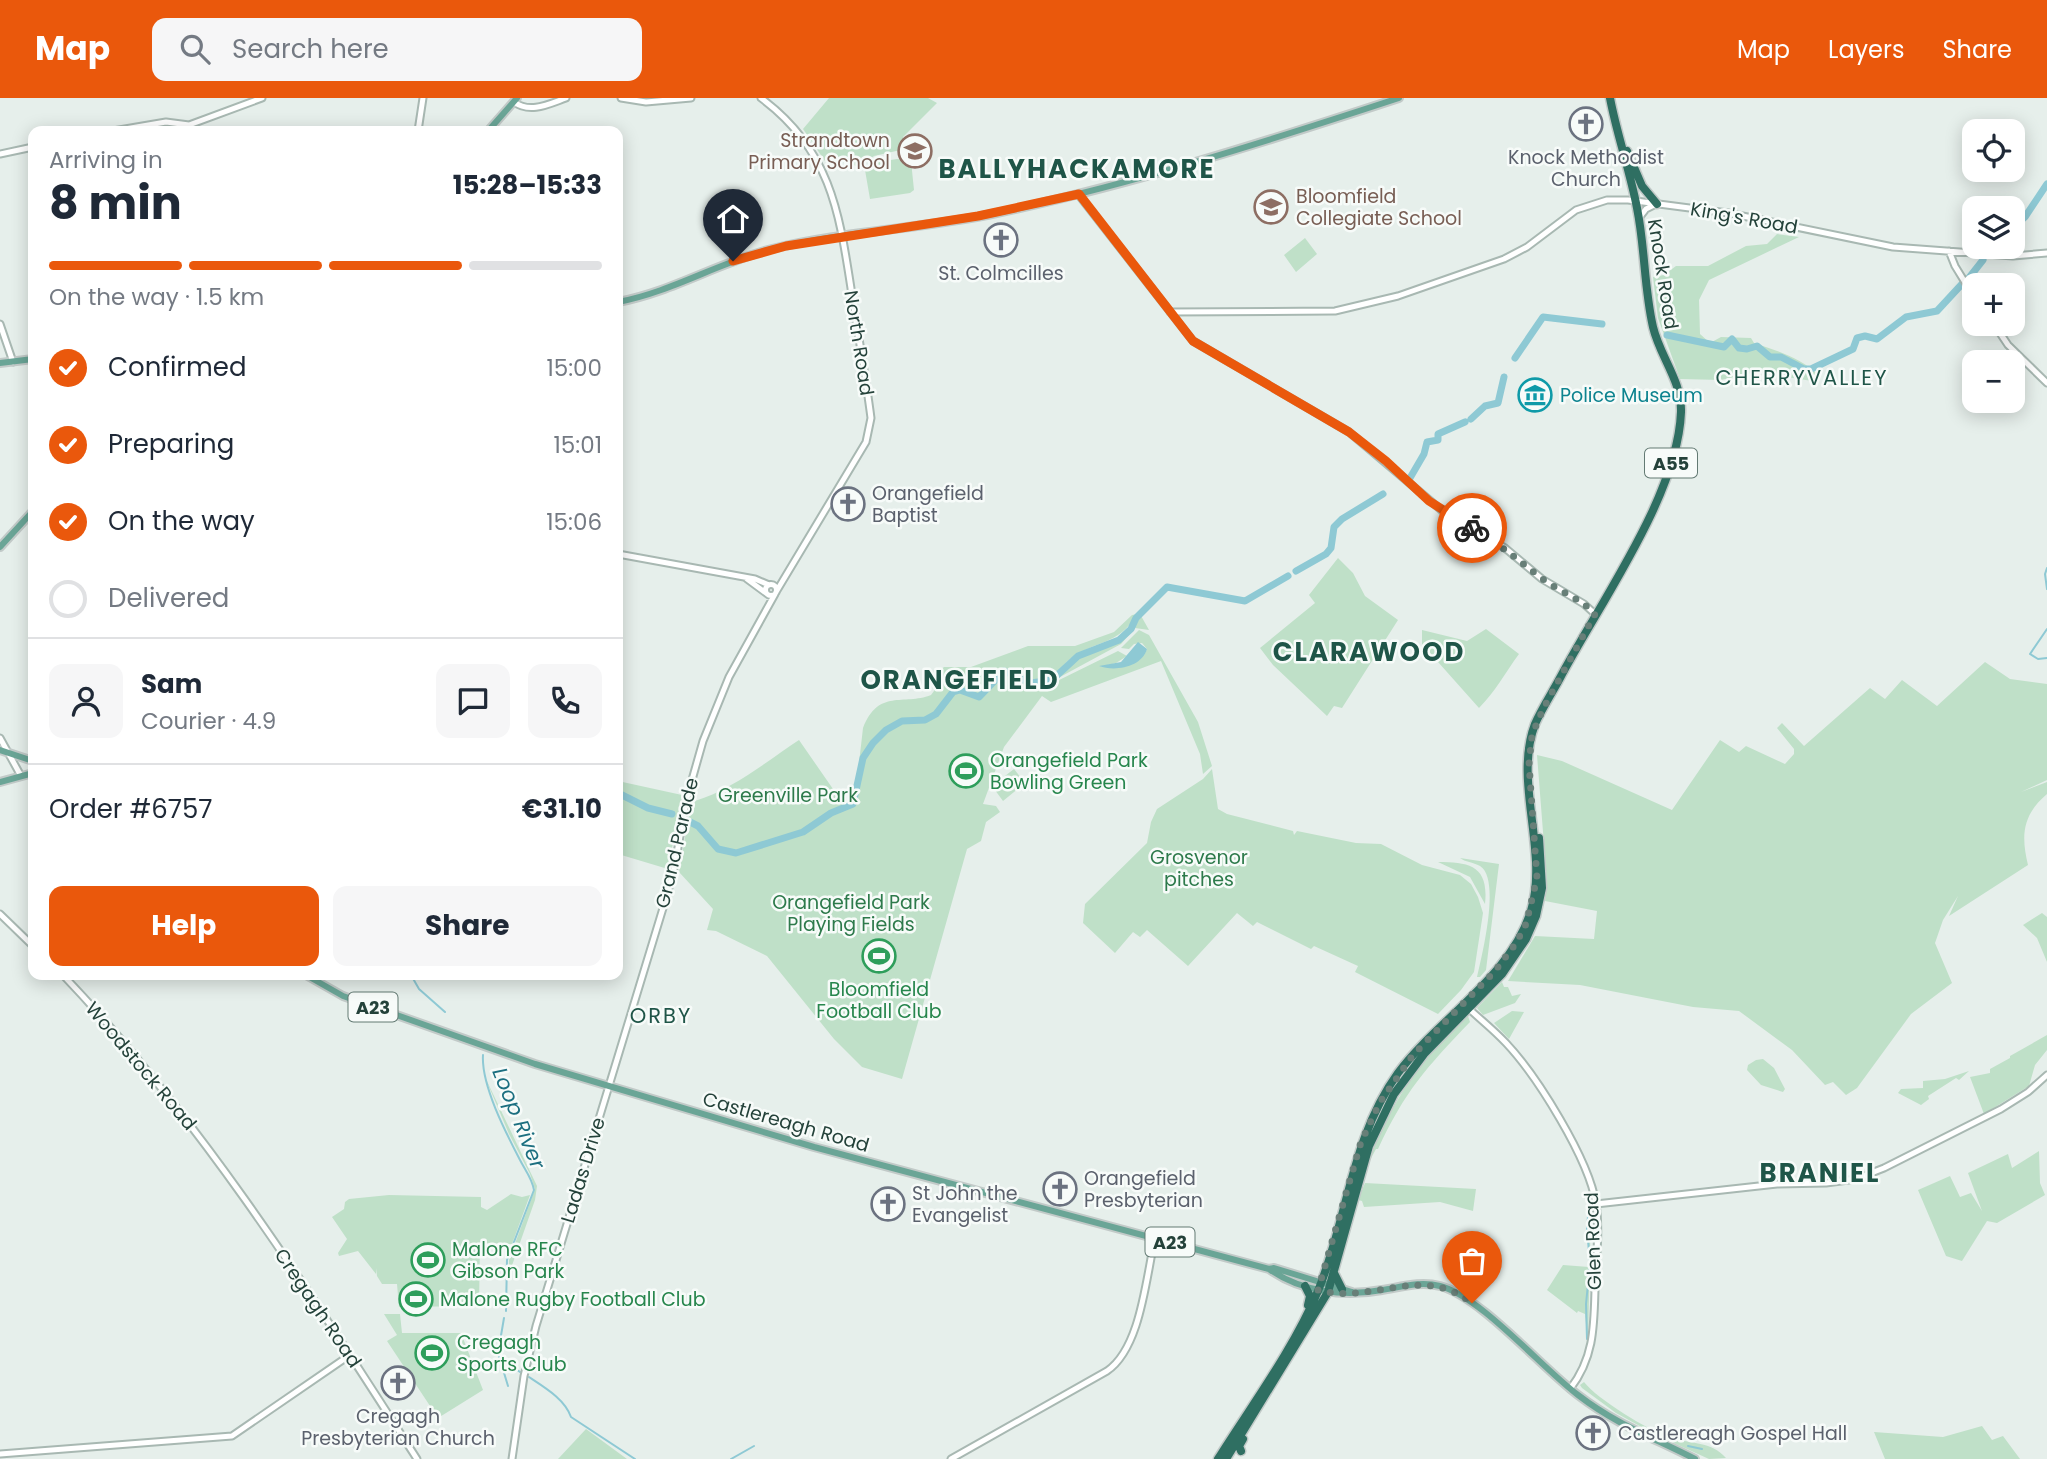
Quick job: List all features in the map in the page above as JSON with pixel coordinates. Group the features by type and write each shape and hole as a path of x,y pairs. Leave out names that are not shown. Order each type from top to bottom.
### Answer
{"highway":[{"name":"Knock Road","path":"1323,1289 1364,1134 1392,1083 1413,1055 1514,958 1536,916 1542,888 1542,869 1534,756 1536,737 1561,677 1664,488 1680,423 1679,393 1656,337 1650,313 1636,201 1610,98"},
{"path":"1620,140 1644,191 1657,204"},
{"name":"Knock Road","path":"1323,1289 1334,1269 1362,1170 1383,1116 1403,1080 1466,1006"},
{"path":"1350,1180 1356,1180 1362,1170"},
{"path":"1334,1269 1342,1289"},
{"path":"1241,1451 1239,1444 1265,1402 1268,1385 1264,1379 1309,1302 1310,1296 1305,1286"},
{"name":"A55","path":"1218,1459 1268,1385 1323,1289"},
{"name":"A55","path":"1226,1459 1323,1289"}],"main road":[{"path":"623,301 654,294 760,252 843,236 978,216 1079,194 1399,98"},
{"path":"493,126 516,100"},
{"path":"0,363 28,360"},
{"path":"0,547 28,516"},
{"path":"0,750 28,759"},
{"path":"0,782 28,774"},
{"name":"Castlereagh Road","path":"314,980 338,994 473,1044 609,1086 814,1147 1269,1269 1305,1286 1323,1289"},
{"name":"Castlereagh Road","path":"1269,1269 1281,1270 1323,1289"},
{"name":"A23","path":"1323,1289 1372,1292 1418,1284 1448,1288 1486,1315 1570,1390 1625,1426 1695,1459"},
{"name":"A23","path":"1323,1289 1352,1292"}],"street":[{"path":"142,126 166,122 189,125 262,98"},
{"path":"419,126 423,98"},
{"path":"516,100 520,106 537,107 566,98"},
{"path":"621,98 646,102 691,98"},
{"name":"North Road","path":"761,98 793,126 814,155 833,194 843,236 870,418 868,436 849,471 783,581 773,589"},
{"path":"0,154 28,148"},
{"path":"1079,194 1193,341 1349,432 1446,514 1506,548 1542,579 1584,604 1595,614"},
{"name":"King's Road","path":"1170,312 1346,310 1398,296 1504,259 1527,247 1569,214 1588,204 1607,200 1636,201 1728,213 1883,245 2029,256 2047,253"},
{"path":"1639,218 1646,209 1657,204"},
{"path":"1946,251 1962,278"},
{"path":"0,324 13,362"},
{"path":"2002,336 2047,383"},
{"path":"623,555 747,579 773,589"},
{"path":"747,579 766,593"},
{"name":"Grand Parade","path":"609,1086 672,876 686,801 703,741 729,677 766,609 773,589 765,588 766,609"},
{"path":"0,738 21,776"},
{"path":"0,915 28,942"},
{"name":"Woodstock Road","path":"67,980 152,1076 215,1159"},
{"name":"Glen Road","path":"1466,1006 1506,1043 1535,1080 1585,1165 1596,1204 1593,1344 1587,1364 1570,1390"},
{"path":"1596,1204 1777,1184 1856,1179 1884,1168 2001,1109 2028,1092 2047,1075"},
{"name":"Ladas Drive","path":"512,1459 531,1343 609,1086"},
{"name":"Cregagh Road","path":"215,1159 350,1355 417,1459"},
{"path":"951,1459 1108,1371 1122,1359 1132,1339 1155,1238"},
{"path":"0,1454 232,1436 350,1355"}],"green space":[{"path":"829,98 928,98 937,103 903,137 905,149 874,156 860,167 832,159 825,161 803,129"},
{"path":"897,159 911,161 914,190 910,193 870,199 865,170 878,162"},
{"path":"1777,234 1799,237 1709,280 1699,300 1700,334 1710,343 1721,337 1751,338 1754,343 1780,352 1819,375 1812,381 1756,372 1721,380 1680,379 1658,318 1653,277 1664,275 1676,266 1708,266 1746,246 1767,244"},
{"path":"1305,238 1317,254 1296,272 1284,255"},
{"path":"1338,558 1353,573 1365,596 1398,620 1342,708 1334,706 1327,716 1273,665 1260,648 1315,603 1309,595"},
{"name":"Orangefield Park Playing Fields","path":"1138,614 1122,632 1070,659 1049,685 1118,651 1127,656 1116,663 1100,667 1139,660 1147,649 1142,643 1134,644 1129,649 1121,648 1139,630 1149,635 1198,722 1212,766 1203,774 1200,754 1161,661 1051,702 1042,696 1004,747 983,804 996,806 1000,812 986,822 981,841 967,849 902,1079 862,1067 834,1039 767,956 716,931 707,930 713,909 679,872 689,814 693,814 695,801 736,782 799,740 833,789 848,805 855,798 863,728 876,708 892,701 931,695 934,691 935,674 944,667 971,667 1028,646 1075,646 1114,632 1132,615"},
{"path":"1140,614 1149,630 1135,628 1121,644 1060,677 1080,658 1121,638"},
{"path":"1486,629 1519,654 1479,708 1422,644 1422,630 1467,641"},
{"path":"1985,662 2010,679 2047,684 2047,780 2021,792 2047,782 2047,794 2033,810 2025,826 2024,845 2028,865 1949,916 1958,896 1943,920 1935,943 1952,983 1911,1014 1857,1088 1846,1095 1833,1082 1825,1085 1792,1050 1739,1011 1693,1007 1580,985 1508,981 1535,936 1594,939 1597,911 1545,901 1547,883 1537,755 1562,761 1672,810 1720,740 1739,752 1746,746 1785,764 1794,754 1794,749 1777,728 1782,723 1804,746 1870,688 1885,699 1902,680 1937,706"},
{"path":"1014,769 1025,783 1003,801 992,786"},
{"name":"Grosvenor pitches","path":"1212,769 1218,809 1227,814 1293,831 1294,835 1297,831 1356,843 1381,844 1422,865 1460,875 1471,884 1483,913 1474,972 1438,1014 1355,972 1358,966 1314,946 1311,949 1257,922 1253,926 1237,913 1188,966 1147,930 1140,937 1133,932 1115,953 1083,923 1085,904 1147,843 1157,809 1203,779"},
{"path":"623,782 682,795 668,869 623,856"},
{"path":"1460,858 1499,864 1486,970 1480,977 1477,977 1488,918 1489,886 1486,874 1480,866"},
{"path":"1438,862 1459,863 1475,869 1484,881 1485,904 1470,877"},
{"path":"2042,913 2047,917 2047,962 2037,938 2023,925"},
{"path":"1502,982 1512,996 1521,994 1515,1003 1483,1015 1477,1008"},
{"path":"1512,1011 1524,1012 1509,1039 1494,1023"},
{"path":"1468,1016 1470,1022 1407,1095 1368,1164 1386,1122 1408,1083 1436,1047"},
{"path":"2047,1035 2047,1050 2035,1065 2029,1086 1984,1114 1970,1077 1990,1073 1990,1069"},
{"path":"1763,1059 1774,1068 1785,1089 1783,1092 1761,1085 1747,1070 1748,1065"},
{"path":"1969,1071 1959,1080 1956,1078 1928,1096 1929,1099 1921,1105 1898,1093 1901,1089 1923,1088 1923,1081 1945,1079"},
{"path":"484,1075 537,1186 535,1200 509,1274 509,1260 535,1189"},
{"path":"2039,1151 2040,1183 2045,1195 1997,1223 1987,1221 1962,1261 1946,1256 1918,1190 1950,1176 1960,1197 1971,1193 1982,1211 1968,1173 2008,1154 2012,1168"},
{"path":"1365,1183 1476,1189 1473,1211 1440,1202 1364,1207 1362,1201 1358,1200"},
{"name":"Malone RFC Gibson Park","path":"511,1194 522,1197 530,1195 512,1244 480,1243 479,1306 399,1307 397,1284 382,1284 376,1268 376,1274 358,1251 339,1256 338,1253 347,1239 332,1217 344,1209 345,1202 349,1199 389,1195 481,1197 481,1207 487,1210"},
{"path":"1591,1205 1588,1344 1585,1314 1578,1311 1577,1313 1547,1290 1563,1265 1589,1267"},
{"name":"Cregagh Sports Club","path":"384,1314 400,1314 402,1333 461,1333 483,1390 438,1418 387,1341 397,1335"},
{"path":"1584,1382 1611,1405 1650,1429 1671,1438 1707,1446 1726,1458 1709,1459 1656,1435 1616,1413 1582,1388 1580,1385"},
{"path":"1982,1426 1992,1440 2003,1436 2020,1459 1885,1459 1874,1432 1943,1437"},
{"path":"586,1429 627,1459 558,1459"}],"water":[{"path":"1138,642 1147,649 1134,664 1120,668 1099,666 1121,662"}],"waterway":[{"path":"2025,217 2047,184"},
{"path":"1973,273 1983,260"},
{"path":"1667,335 1724,347 1732,339 1739,348 1757,346 1770,357 1781,357 1804,369 1811,369 1853,349 1857,338 1865,336 1877,339 1906,317 1937,311 1962,284"},
{"path":"1515,358 1543,317 1602,324"},
{"path":"1471,419 1485,406 1498,403 1504,377"},
{"path":"1410,478 1424,454 1427,442 1438,440 1438,434 1465,422"},
{"path":"1296,571 1326,554 1331,548 1334,527 1342,519 1383,494"},
{"path":"2047,568 2047,589"},
{"path":"688,821 698,826 718,849 736,853 803,832 831,813 853,804 863,758 886,730 902,721 925,720 936,714 953,692 960,690 979,697 1004,671 1031,683 1052,680 1078,656 1119,640 1131,629 1136,618 1167,587 1245,601 1288,576"},
{"path":"2047,629 2030,654 2038,659 2047,658"},
{"path":"623,796 648,808 672,814"},
{"name":"Loop River","path":"414,980 419,989 445,1012"},
{"name":"Loop River","path":"483,1055 486,1080 496,1109 534,1190 507,1260 506,1311"},
{"path":"1587,1339 1589,1205"},
{"name":"Loop River","path":"504,1318 498,1353 508,1386"},
{"name":"Loop River","path":"499,1357 520,1372"},
{"name":"Loop River","path":"529,1377 559,1399 571,1417 635,1459"},
{"path":"731,1459 754,1446"},
{"path":"1688,1446 1702,1449"}],"way so far":[{"path":"1472,528 1506,548 1542,579 1584,604 1595,614 1536,721 1532,735 1529,764 1537,878 1535,896 1526,924 1509,954 1413,1055 1380,1102 1361,1142 1332,1251 1318,1290 1334,1293 1372,1292 1423,1283 1448,1288 1472,1303"}],"place":[{"name":"Knock Methodist Church","path":"1586,124"},
{"name":"Strandtown Primary School","path":"915,151"},
{"name":"Bloomfield Collegiate School","path":"1271,207"},
{"name":"St. Colmcilles","path":"1001,240"},
{"name":"Police Museum","path":"1535,395"},
{"name":"Orangefield Baptist","path":"848,504"},
{"name":"Orangefield Park Bowling Green","path":"966,771"},
{"name":"Bloomfield Football Club","path":"879,956"},
{"name":"Orangefield Presbyterian","path":"1060,1189"},
{"name":"St John the Evangelist","path":"888,1204"},
{"name":"Malone RFC Gibson Park","path":"428,1260"},
{"name":"Malone Rugby Football Club","path":"416,1299"},
{"name":"Cregagh Sports Club","path":"432,1353"},
{"name":"Cregagh Presbyterian Church","path":"398,1383"},
{"name":"Castlereagh Gospel Hall","path":"1593,1433"}],"district":[{"name":"BALLYHACKAMORE","path":"1077,169"},
{"name":"CHERRYVALLEY","path":"1802,377"},
{"name":"CLARAWOOD","path":"1369,652"},
{"name":"ORANGEFIELD","path":"960,680"},
{"name":"ORBY","path":"661,1015"},
{"name":"BRANIEL","path":"1820,1173"}],"route":[{"path":"733,261 786,246 978,216 1079,194 1193,341 1349,432 1386,461 1429,501 1472,528"}],"park label":[{"name":"Greenville Park","path":"788,795"}]}
